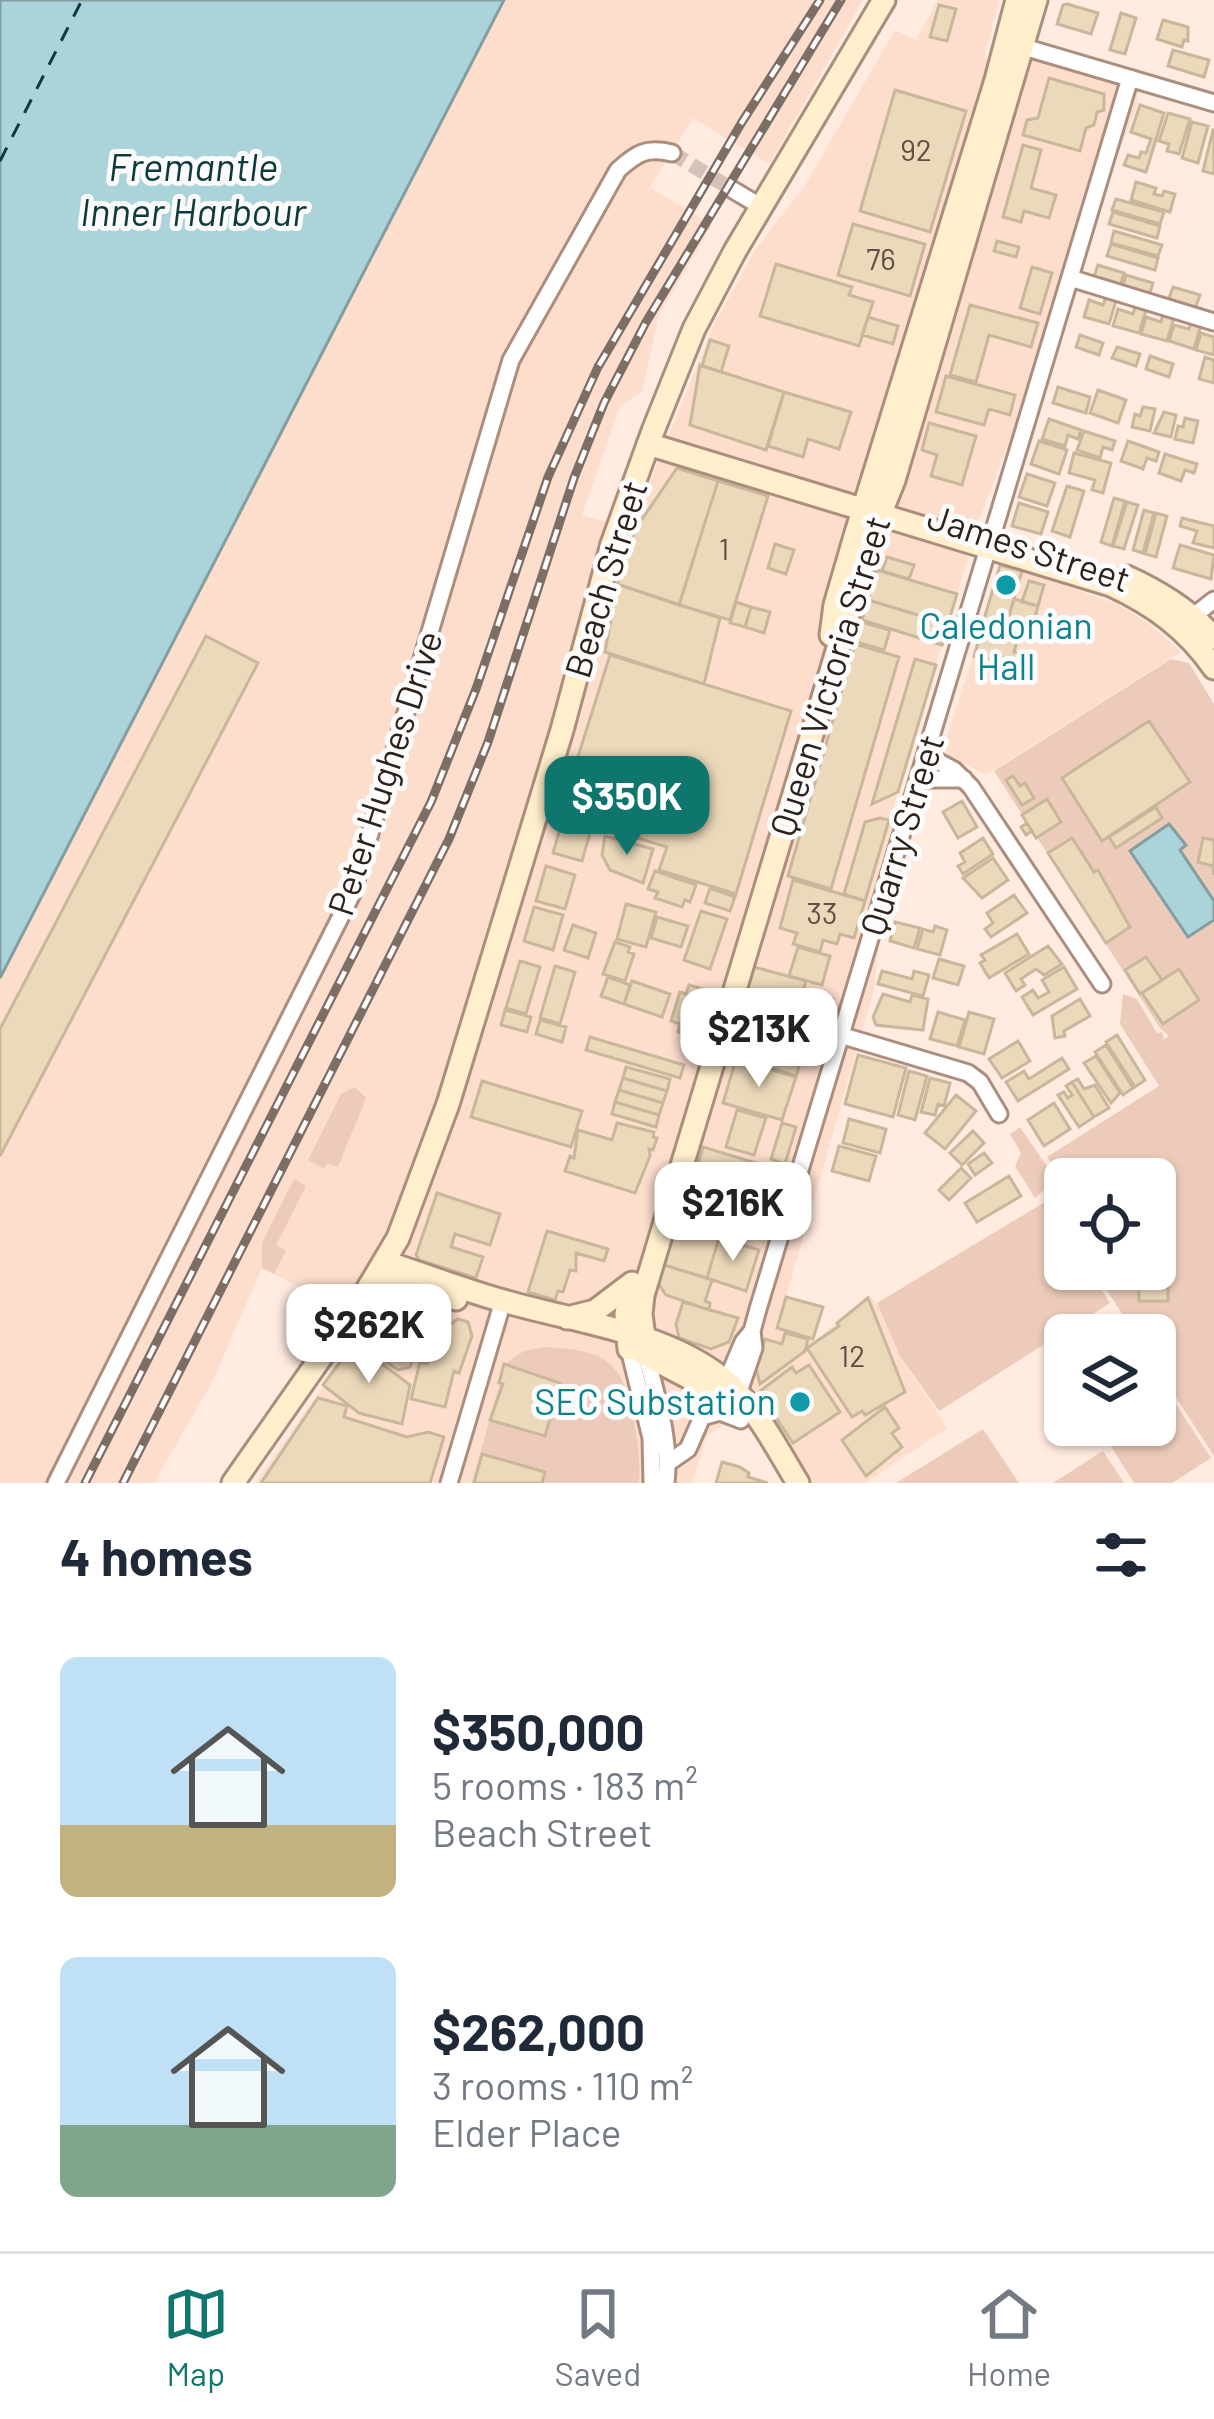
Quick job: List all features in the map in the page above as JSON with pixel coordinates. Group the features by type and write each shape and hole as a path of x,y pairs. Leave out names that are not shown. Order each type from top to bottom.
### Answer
{"street":[{"name":"Beach Street","path":"233,1483 398,1238 448,1104 562,730 612,544 651,438 694,329 760,206 884,0"},
{"name":"Queen Victoria Street","path":"1016,45 1017,0"},
{"name":"Queen Victoria Street","path":"636,1344 643,1295 674,1183 873,506 1016,45 1036,0"},
{"path":"1016,45 1214,103"},
{"name":"Quarry Street","path":"732,1400 743,1342 752,1331 1130,78"},
{"name":"Peter Hughes Drive","path":"56,1483 352,894 511,360 618,170 637,152 651,148 672,153"},
{"path":"733,190 760,206"},
{"path":"1070,278 1214,322"},
{"name":"James Street","path":"651,438 873,506 1116,572 1153,589 1200,628"},
{"name":"Queen Victoria Street","path":"636,1344 632,1283 831,639 835,605 873,506"},
{"path":"1214,600 1200,628 1214,668"},
{"path":"926,755 964,779 1102,984"},
{"path":"919,778 964,779"},
{"path":"841,1035 968,1072 980,1082 999,1114"},
{"path":"380,1269 705,1366 785,1483"},
{"path":"567,1318 595,1311 632,1283"},
{"path":"502,1307 567,1318 636,1344"},
{"path":"449,1483 502,1307"},
{"path":"636,1344 668,1463 666,1483"},
{"path":"636,1344 651,1438 652,1483"},
{"path":"668,1463 688,1449 702,1417 720,1412 732,1400"},
{"path":"732,1400 758,1419 798,1483"}],"shaded area":[{"path":"504,0 863,0 769,164 693,118 650,187 712,225 659,315 642,392 620,406 582,515 631,529 712,329 755,250 804,187 895,30 916,40 938,0 999,0 984,58 1025,68 1034,42 1140,74 1137,105 981,515 894,804 874,990 777,1328 816,1340 868,1295 877,1303 900,1356 947,1428 865,1483 812,1483 757,1401 707,1436 692,1483 255,1483 368,1322 262,1268 212,1382 154,1483 0,1483 0,978"},
{"path":"1003,564 1119,605 1181,652 986,775 948,755 944,746"},
{"path":"1171,659 1189,663 1214,704 1214,1456 1176,1397 1176,1314 1122,1314 1107,1290 1176,1290 1176,1158 1047,1157 1159,1086 1120,1024 1123,994 1137,999 1157,1033 1162,1032 1164,1039 1169,1036 994,771"},
{"path":"355,1087 366,1098 338,1167 328,1163 324,1169 308,1160 341,1094"},
{"path":"1020,1127 1044,1162 1044,1190 1035,1198 1015,1166 1021,1153 1010,1134"},
{"path":"294,1179 306,1186 276,1245 286,1251 274,1274 262,1268 262,1243"},
{"path":"1044,1203 1044,1290 1102,1290 1110,1303 1093,1314 1044,1314 1044,1345 939,1411 900,1356 877,1303"},
{"path":"545,1347 595,1355 615,1369 633,1415 639,1483 472,1483 505,1364 524,1351"},
{"path":"1176,1404 1211,1458 1172,1483 1134,1483 1111,1446 1176,1446"},
{"path":"983,1429 1019,1483 896,1483"},
{"path":"1103,1451 1124,1483 1053,1483"}],"water":[{"name":"Fremantle Inner Harbour","path":"0,0 504,0 0,978"},
{"path":"1169,824 1186,845 1180,850 1214,901 1214,920 1188,937 1130,851"}],"building":[{"path":"1067,4 1098,13 1091,34 1057,24"},
{"path":"939,5 956,9 947,41 930,37"},
{"path":"1121,13 1136,18 1125,54 1110,50"},
{"path":"1163,20 1188,27 1188,41 1182,47 1157,39"},
{"path":"1173,50 1209,60 1204,77 1168,66"},
{"path":"1049,78 1104,94 1104,110 1086,128 1080,151 1023,135 1027,120 1038,118"},
{"path":"895,90 966,111 930,232 860,211"},
{"path":"1140,105 1164,113 1146,172 1124,165 1128,155 1139,158 1141,152 1146,153 1151,139 1131,132"},
{"path":"1168,113 1190,119 1179,154 1167,151 1169,144 1159,141"},
{"path":"1192,122 1208,126 1198,163 1182,158"},
{"path":"1214,130 1214,174 1203,171"},
{"path":"1023,145 1041,150 1031,188 1056,195 1049,218 1024,211 1021,222 1003,217"},
{"path":"1136,182 1156,188 1154,194 1175,194 1170,212 1131,200"},
{"path":"1116,199 1164,212 1160,224 1112,210"},
{"path":"1113,212 1160,226 1157,238 1109,224"},
{"path":"853,224 925,244 910,296 838,275"},
{"path":"1114,231 1162,245 1158,256 1111,243"},
{"path":"997,241 1019,247 1016,257 994,251"},
{"path":"1111,244 1158,258 1155,270 1107,256"},
{"path":"776,264 852,287 849,295 873,302 859,346 760,316"},
{"path":"1098,265 1124,273 1120,287 1093,279"},
{"path":"1032,267 1052,273 1040,314 1020,308"},
{"path":"1126,275 1153,283 1149,296 1122,288"},
{"path":"1173,287 1200,295 1195,309 1168,301"},
{"path":"1106,297 1116,301 1109,324 1084,317 1089,300 1103,305"},
{"path":"970,305 1038,323 1031,347 989,335 976,382 950,375"},
{"path":"1135,307 1146,310 1139,333 1113,326 1118,309 1133,314"},
{"path":"1163,315 1174,318 1167,341 1141,334 1146,317 1161,322"},
{"path":"868,317 898,326 893,344 862,335"},
{"path":"1191,322 1201,325 1194,349 1169,341 1174,325 1189,329"},
{"path":"1201,333 1214,337 1214,355 1196,350"},
{"path":"1080,335 1103,343 1099,355 1076,347"},
{"path":"710,340 729,346 721,372 702,366"},
{"path":"1117,347 1140,354 1136,366 1112,358"},
{"path":"1150,356 1173,364 1169,377 1146,369"},
{"path":"1205,357 1214,360 1214,383 1199,379"},
{"path":"700,365 784,392 766,450 690,425"},
{"path":"946,376 1015,395 1010,415 989,409 984,425 936,412"},
{"path":"1058,387 1090,397 1086,413 1053,403"},
{"path":"1098,390 1126,400 1118,423 1090,413"},
{"path":"784,392 851,412 839,449 808,439 803,457 768,446"},
{"path":"1143,407 1155,409 1150,431 1132,427 1135,414 1140,416"},
{"path":"1164,412 1176,415 1171,437 1154,433"},
{"path":"1185,418 1198,421 1193,443 1175,439"},
{"path":"1049,419 1081,430 1078,439 1068,435 1065,446 1042,439"},
{"path":"929,423 976,436 962,485 931,476 937,455 922,450"},
{"path":"1084,431 1115,441 1112,450 1103,447 1100,458 1077,450"},
{"path":"1039,441 1067,450 1059,474 1031,464"},
{"path":"1128,441 1159,452 1156,461 1147,458 1143,469 1121,461"},
{"path":"1074,453 1111,463 1103,493 1092,490 1095,480 1069,473"},
{"path":"1165,454 1197,464 1194,473 1185,470 1181,481 1159,473"},
{"path":"677,468 718,481 679,605 617,584 636,528"},
{"path":"1027,474 1055,483 1047,506 1019,497"},
{"path":"718,481 768,496 730,620 679,605"},
{"path":"1067,486 1084,491 1070,537 1052,531"},
{"path":"1114,498 1125,501 1112,546 1101,542"},
{"path":"1127,502 1138,505 1124,549 1113,546"},
{"path":"1019,503 1048,512 1041,534 1012,526"},
{"path":"1144,510 1154,513 1143,553 1133,550"},
{"path":"1156,513 1167,516 1156,557 1145,554"},
{"path":"1182,518 1214,526 1214,548 1193,543 1197,531 1180,526"},
{"path":"775,544 794,550 786,574 768,568"},
{"path":"1180,545 1214,555 1211,579 1173,568"},
{"path":"887,557 914,565 909,579 882,571"},
{"name":"Caledonian Hall","path":"1000,565 1022,571 1004,633 982,626"},
{"path":"877,570 957,594 948,624 868,600"},
{"path":"1029,581 1044,585 1038,606 1022,602"},
{"path":"617,584 720,618 704,684 605,652"},
{"path":"1014,599 1038,606 1029,639 1004,633"},
{"path":"868,600 948,624 942,645 862,620"},
{"path":"736,602 751,607 745,627 730,623"},
{"path":"751,607 770,612 764,633 745,627"},
{"path":"861,622 890,630 884,650 856,642"},
{"path":"206,636 258,663 0,1156 0,1029"},
{"path":"980,636 1017,641 1014,652 1024,655 1021,667 998,656 996,662 974,656"},
{"path":"855,644 899,657 831,889 788,876"},
{"path":"610,655 791,711 736,894 659,870 667,847 560,814"},
{"path":"915,659 936,665 898,792 872,804"},
{"path":"1149,721 1190,782 1102,841 1062,778"},
{"path":"1013,776 1020,786 1025,783 1034,798 1022,805 1006,780"},
{"path":"1047,799 1061,822 1036,838 1032,831 1026,835 1022,815"},
{"path":"1047,799 1061,822 1036,838 1022,815"},
{"path":"962,801 977,827 958,838 943,812"},
{"path":"1156,807 1162,818 1116,848 1109,837"},
{"path":"563,819 592,826 582,861 553,853"},
{"path":"889,820 865,901 844,894 865,822"},
{"path":"605,836 653,849 643,883 610,870 602,855"},
{"path":"983,838 993,854 963,874 958,866 965,862 960,853"},
{"path":"1072,838 1094,872 1098,870 1130,927 1106,943 1048,853"},
{"path":"1203,838 1214,840 1214,875 1213,866 1198,862"},
{"path":"993,858 1008,880 982,898 963,878"},
{"path":"546,866 575,875 565,909 536,901"},
{"path":"655,871 696,885 690,902 685,900 682,907 655,898 658,892 648,889"},
{"path":"793,880 865,901 854,938 840,934 837,944 823,940 820,952 793,944 797,933 780,928"},
{"path":"710,888 735,897 730,911 705,903"},
{"path":"1014,895 1027,913 991,937 985,929 993,923 987,913"},
{"path":"626,904 656,912 646,947 617,939"},
{"path":"534,907 563,915 553,950 524,941"},
{"path":"701,911 727,919 710,969 684,960"},
{"path":"657,917 688,926 681,947 651,938"},
{"path":"895,922 920,928 914,948 890,941"},
{"path":"573,925 596,933 588,958 564,950"},
{"path":"935,926 947,930 940,955 917,949 923,929 933,932"},
{"path":"1017,934 1029,954 989,978 981,955"},
{"path":"615,942 630,947 628,952 634,954 625,981 603,974"},
{"path":"1048,946 1062,964 1044,975 1036,969 1021,979 1025,985 1016,991 1005,973"},
{"path":"798,947 830,956 822,985 789,976"},
{"path":"1146,957 1162,980 1140,994 1125,970"},
{"path":"939,959 964,966 958,985 933,978"},
{"path":"520,961 540,967 526,1014 506,1008"},
{"path":"555,966 575,972 560,1024 540,1018"},
{"path":"754,967 806,981 803,990 833,999 826,1020 745,997"},
{"path":"1064,967 1077,989 1033,1015 1022,997 1033,990 1038,998 1049,992 1042,980"},
{"path":"1179,969 1199,1000 1163,1024 1142,993"},
{"path":"882,971 912,979 914,971 929,975 923,996 878,984"},
{"path":"608,977 630,985 624,1004 601,996"},
{"path":"632,981 670,994 662,1017 624,1004"},
{"path":"689,985 706,990 692,1036 678,1032 680,1024 671,1021 680,992 686,994"},
{"path":"883,994 910,1002 912,995 928,999 923,1030 876,1025 873,1017"},
{"path":"748,999 817,1019 809,1046 740,1027"},
{"path":"1080,999 1090,1016 1064,1031 1065,1036 1055,1038 1052,1016"},
{"path":"505,1010 531,1017 527,1032 501,1025"},
{"path":"938,1012 965,1020 957,1046 930,1039"},
{"path":"969,1012 994,1019 984,1054 959,1047"},
{"path":"540,1020 566,1027 562,1042 536,1034"},
{"path":"759,1035 805,1049 796,1076 751,1062"},
{"path":"1117,1035 1145,1080 1135,1087 1106,1042"},
{"path":"590,1037 684,1065 680,1078 586,1050"},
{"path":"1018,1041 1030,1061 1002,1078 989,1059"},
{"path":"1106,1045 1133,1088 1123,1095 1095,1052"},
{"path":"858,1055 906,1068 893,1117 845,1104"},
{"path":"1096,1056 1120,1093 1111,1103 1084,1063"},
{"path":"1062,1058 1069,1069 1018,1101 1006,1082 1024,1071 1029,1079"},
{"path":"736,1059 796,1077 782,1120 723,1103"},
{"path":"626,1067 670,1079 667,1091 623,1078"},
{"path":"909,1071 927,1076 915,1120 898,1115"},
{"path":"623,1078 667,1091 663,1103 619,1090"},
{"path":"930,1078 950,1083 944,1106 938,1104 935,1115 921,1112"},
{"path":"1078,1079 1084,1089 1095,1085 1109,1108 1094,1117 1072,1082"},
{"path":"482,1081 582,1111 571,1147 471,1117"},
{"path":"1072,1082 1094,1117 1079,1127 1058,1095 1072,1095 1066,1086"},
{"path":"619,1090 663,1103 659,1115 615,1102"},
{"path":"956,1095 976,1111 945,1149 925,1133"},
{"path":"615,1102 659,1115 656,1127 612,1114"},
{"path":"1054,1103 1070,1129 1044,1146 1028,1120"},
{"path":"737,1110 766,1118 754,1155 726,1147"},
{"path":"849,1119 886,1129 880,1153 843,1143"},
{"path":"617,1123 654,1132 657,1138 635,1193 565,1171 570,1156 574,1158 578,1130 612,1140"},
{"path":"782,1123 796,1127 785,1164 771,1159"},
{"path":"973,1131 984,1143 962,1165 950,1153"},
{"path":"839,1146 876,1156 869,1181 832,1171"},
{"path":"703,1147 782,1171 765,1230 686,1207"},
{"path":"984,1153 992,1163 975,1175 968,1164"},
{"path":"961,1168 971,1178 949,1200 939,1190"},
{"path":"1009,1176 1021,1196 977,1222 965,1203"},
{"path":"437,1193 500,1214 490,1245 455,1234 451,1247 483,1257 476,1278 416,1255"},
{"path":"675,1224 719,1238 707,1278 664,1265"},
{"path":"547,1231 608,1249 604,1261 576,1253 576,1271 570,1270 555,1300 528,1292"},
{"path":"719,1238 759,1250 746,1291 707,1278"},
{"path":"664,1265 712,1280 705,1301 710,1303 709,1310 666,1295 658,1283"},
{"path":"1139,1290 1168,1290 1168,1301 1139,1301"},
{"path":"786,1297 823,1307 813,1339 777,1328"},
{"path":"868,1298 905,1392 865,1415 862,1411 852,1417 807,1348"},
{"path":"401,1299 415,1302 413,1310 430,1308 433,1315 410,1367 398,1370 356,1339 382,1305"},
{"path":"683,1302 738,1318 729,1342 711,1349 679,1338 676,1324"},
{"path":"458,1319 468,1322 472,1336 459,1373 454,1371 445,1407 411,1399 420,1362 427,1364 441,1324 448,1326"},
{"path":"785,1333 808,1339 805,1351 760,1384 756,1368 765,1339 782,1344"},
{"path":"354,1343 410,1385 402,1424 359,1413 323,1385"},
{"path":"504,1364 560,1383 545,1436 490,1420 503,1384 499,1383"},
{"name":"SEC Substation","path":"809,1365 840,1412 793,1443 759,1392 792,1367 796,1373"},
{"path":"318,1398 347,1406 344,1417 407,1437 428,1432 444,1437 430,1483 261,1483"},
{"path":"885,1407 899,1428 892,1433 902,1447 866,1476 842,1440"},
{"path":"482,1454 545,1472 542,1483 474,1483"},
{"path":"722,1462 740,1467 748,1477 768,1483 716,1483"}],"ferry route":[{"path":"0,161 82,0"}],"tunnel":[{"path":"672,153 733,190"}],"railway":[{"path":"85,1483 431,802 476,689 548,477 598,367 820,0"},
{"path":"123,1483 449,839 488,742 574,478 604,403 646,322 841,0"}],"place":[{"name":"Caledonian Hall","path":"1006,585"},
{"name":"SEC Substation","path":"800,1402"}]}
